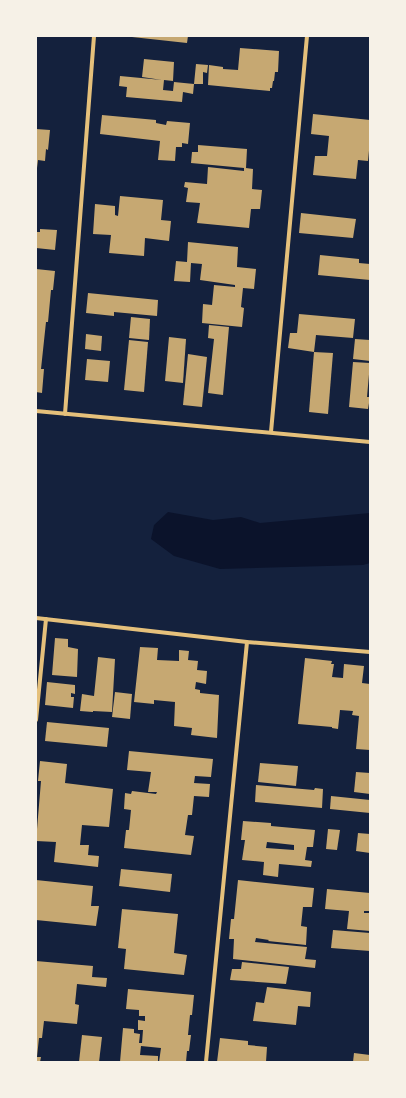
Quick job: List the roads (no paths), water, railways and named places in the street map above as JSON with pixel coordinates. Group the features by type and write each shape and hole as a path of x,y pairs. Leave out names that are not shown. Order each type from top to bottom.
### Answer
{"street":[{"path":"65,414 94,36"},
{"path":"271,432 307,36"},
{"path":"36,411 370,442"},
{"path":"36,618 247,642 370,652"},
{"path":"36,720 46,619"},
{"path":"206,1062 247,642"}],"water":[{"path":"168,512 213,520 241,517 260,523 370,513 370,563 363,565 220,569 174,556 151,539 154,525"}]}
